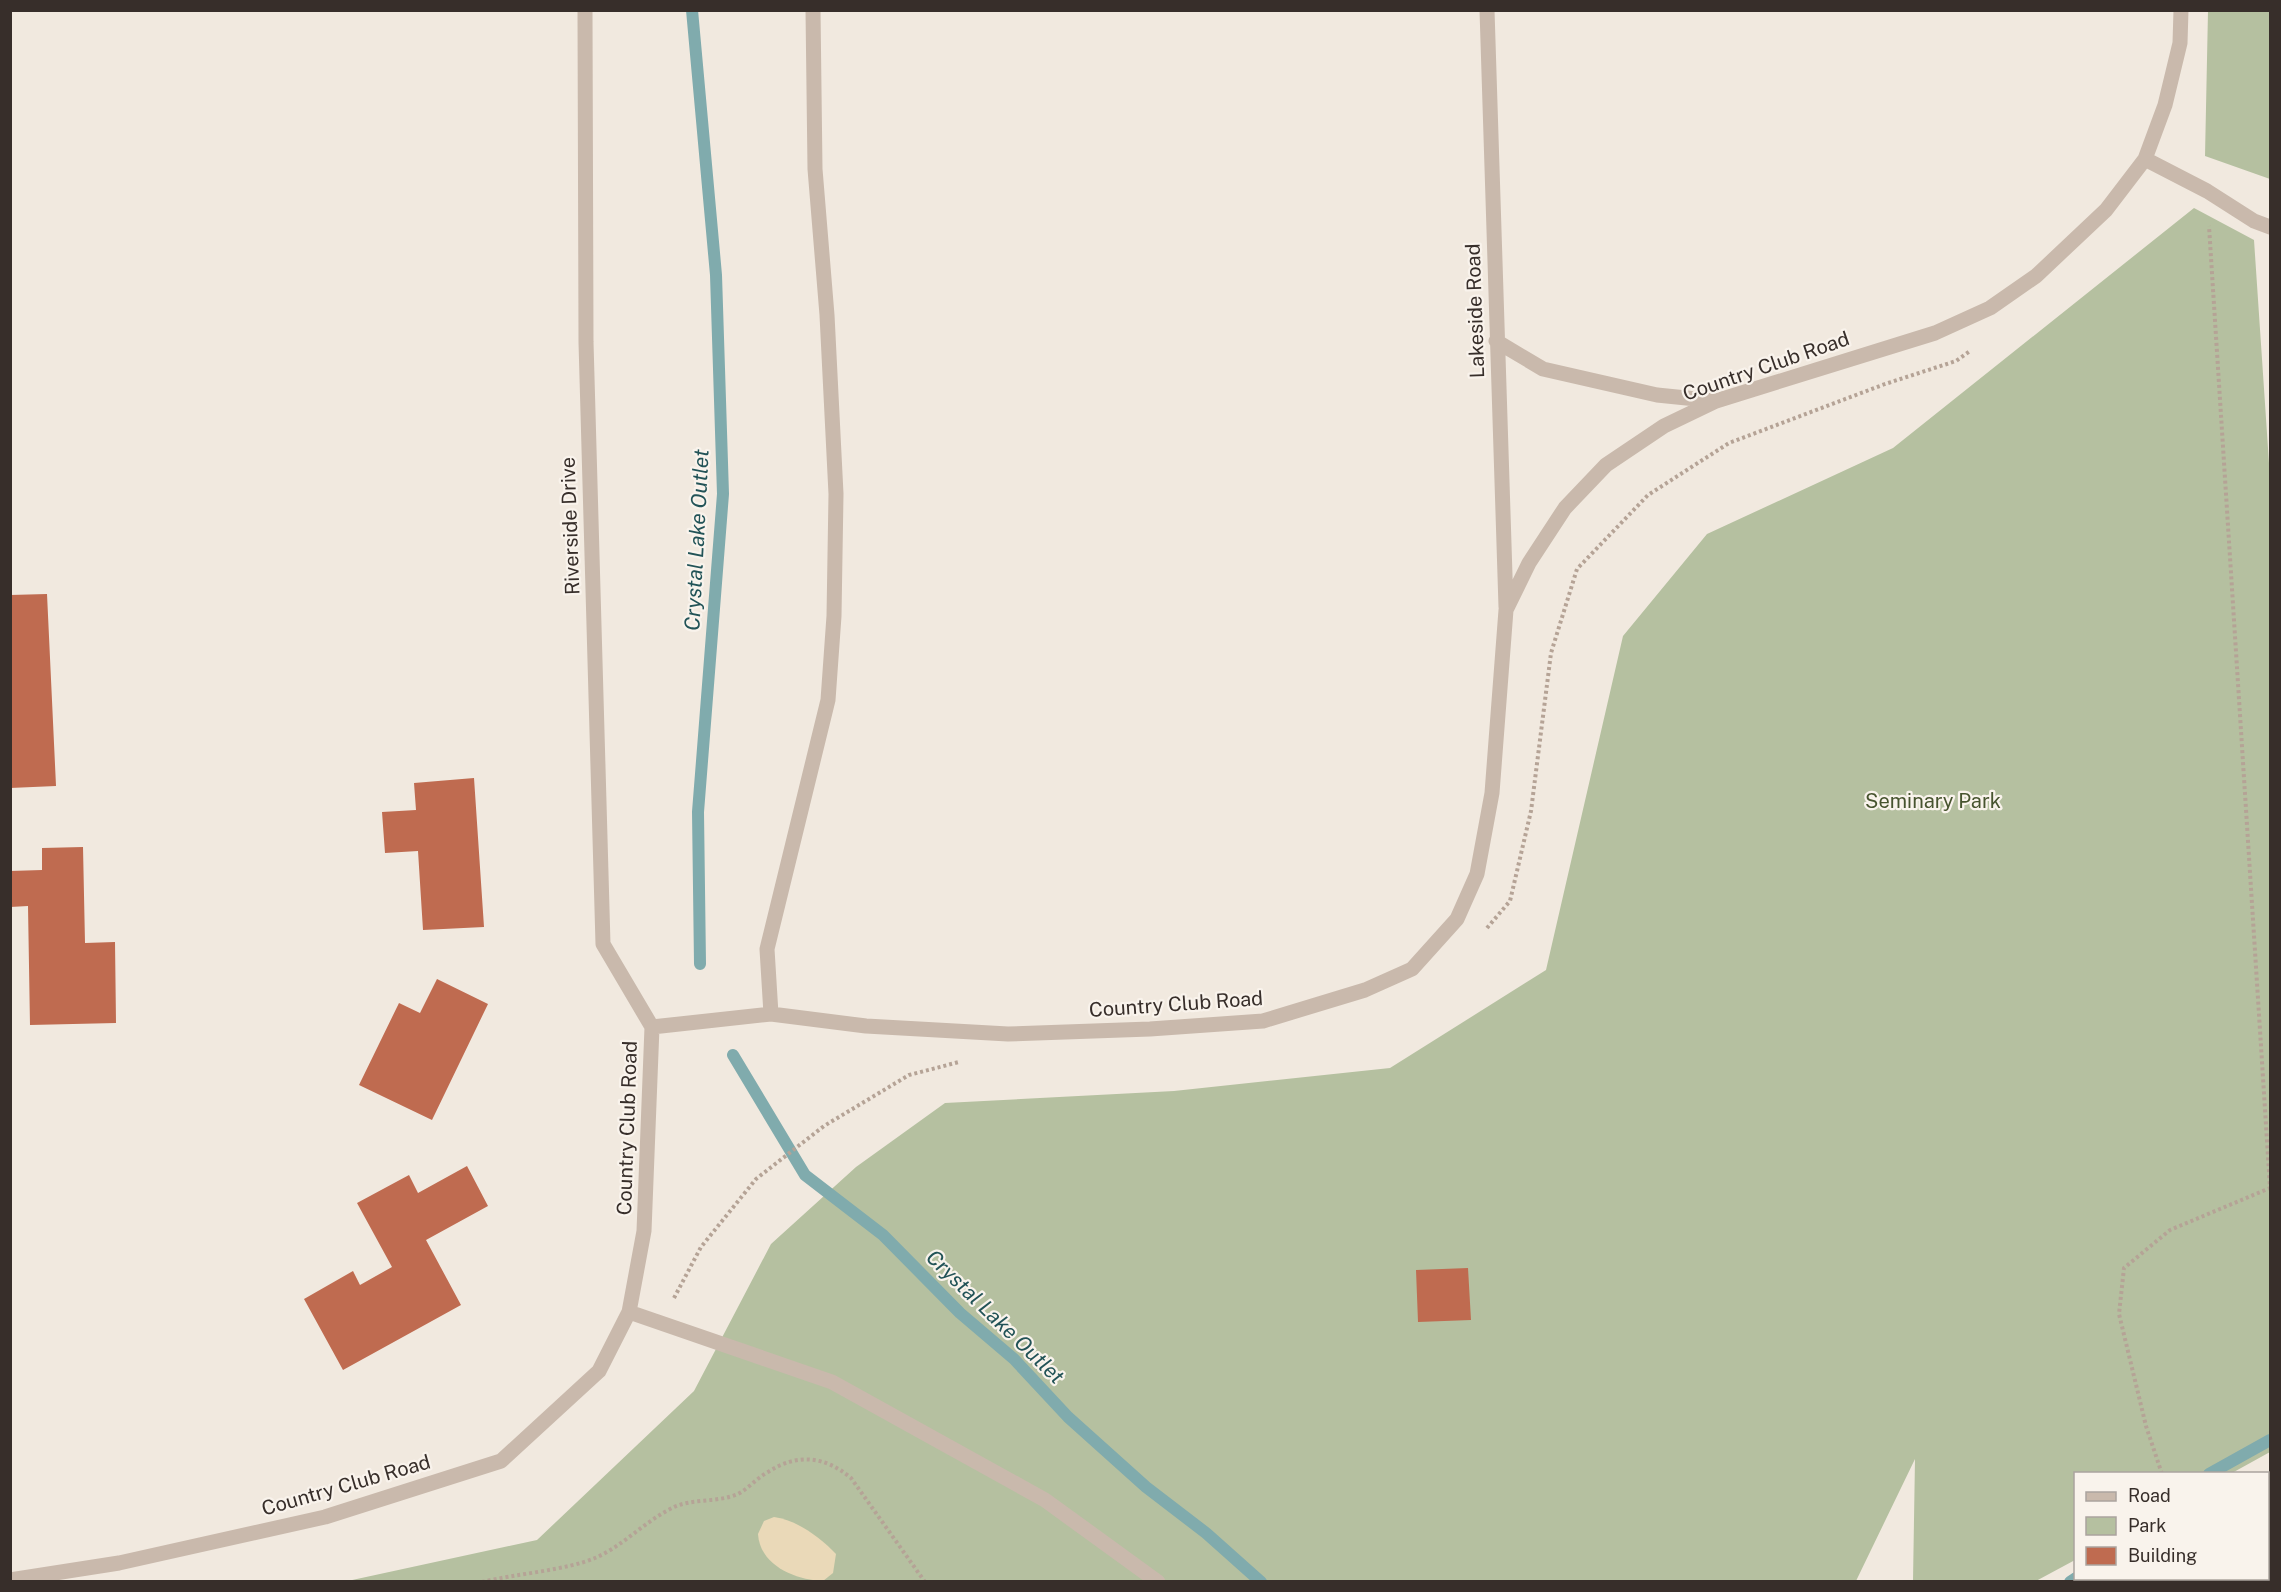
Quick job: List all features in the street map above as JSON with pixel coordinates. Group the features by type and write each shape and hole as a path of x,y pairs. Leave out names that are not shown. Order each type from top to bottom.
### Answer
{"street":[{"name":"Riverside Drive","path":"585,10 586,342 603,944 652,1027"},
{"path":"771,1014 767,949 828,700 834,616 836,495 827,315 815,169 813,10"},
{"name":"Lakeside Road","path":"1487,10 1506,610"},
{"name":"Country Club Road","path":"10,1580 119,1563 324,1517 501,1461 599,1371 629,1312 644,1231 652,1027 771,1014 866,1026 1008,1034 1150,1029 1263,1021 1365,990 1412,969 1457,919 1477,874 1492,793 1506,610 1529,563 1565,508 1606,465 1664,426 1716,401 1935,333 1990,308 2036,276 2106,210 2145,159 2165,105 2180,43 2181,10"},
{"path":"2145,159 2206,191 2254,221 2271,227"},
{"path":"1496,342 1543,369 1657,395 1716,401"},
{"path":"629,1312 832,1382 1045,1500 1158,1581"}],"path":[{"path":"2162,1472 2146,1426 2119,1314 2124,1268 2170,1230 2270,1188 2206,191"},
{"path":"660,1323 701,1247 756,1179 813,1134"},
{"path":"482,1581 594,1559 673,1507 722,1500 742,1492 786,1461 804,1457 836,1466 851,1478 925,1581"}],"green space":[{"path":"2208,11 2270,11 2270,179 2205,156"},
{"name":"Seminary Park","path":"2194,208 2254,240 2270,478 2270,1452 2234,1472 2074,1472 2074,1561 2036,1581 1913,1581 1915,1459 1856,1581 343,1582 537,1540 694,1391 771,1244 856,1167 945,1103 1174,1091 1390,1068 1546,970 1623,636 1707,534 1893,448"}],"sand":[{"path":"774,1517 800,1526 830,1548 836,1554 833,1573 823,1581 813,1580 791,1574 772,1563 760,1545 758,1534 764,1521"}],"building":[{"path":"47,594 56,786 10,788 10,595"},
{"path":"474,778 484,927 423,930 418,851 385,853 382,812 416,810 414,783"},
{"path":"83,847 85,943 115,942 116,1023 30,1025 28,906 10,907 10,871 42,870 42,848"},
{"path":"437,979 488,1004 432,1120 359,1085 399,1003 420,1013"},
{"path":"467,1166 488,1206 426,1240 461,1305 343,1370 304,1299 353,1271 360,1285 392,1267 357,1203 409,1175 418,1193"},
{"path":"1468,1268 1471,1320 1418,1322 1416,1270"}],"waterway":[{"name":"Crystal Lake Outlet","path":"692,10 716,275 723,494 698,812 700,964"},
{"name":"Crystal Lake Outlet","path":"733,1055 805,1175 883,1235 960,1313 1014,1359 1068,1417 1146,1487 1206,1533 1261,1582"},
{"name":"Crystal Lake Outlet","path":"2213,1472 2270,1440"},
{"name":"Crystal Lake Outlet","path":"2070,1582 2074,1579"}]}
